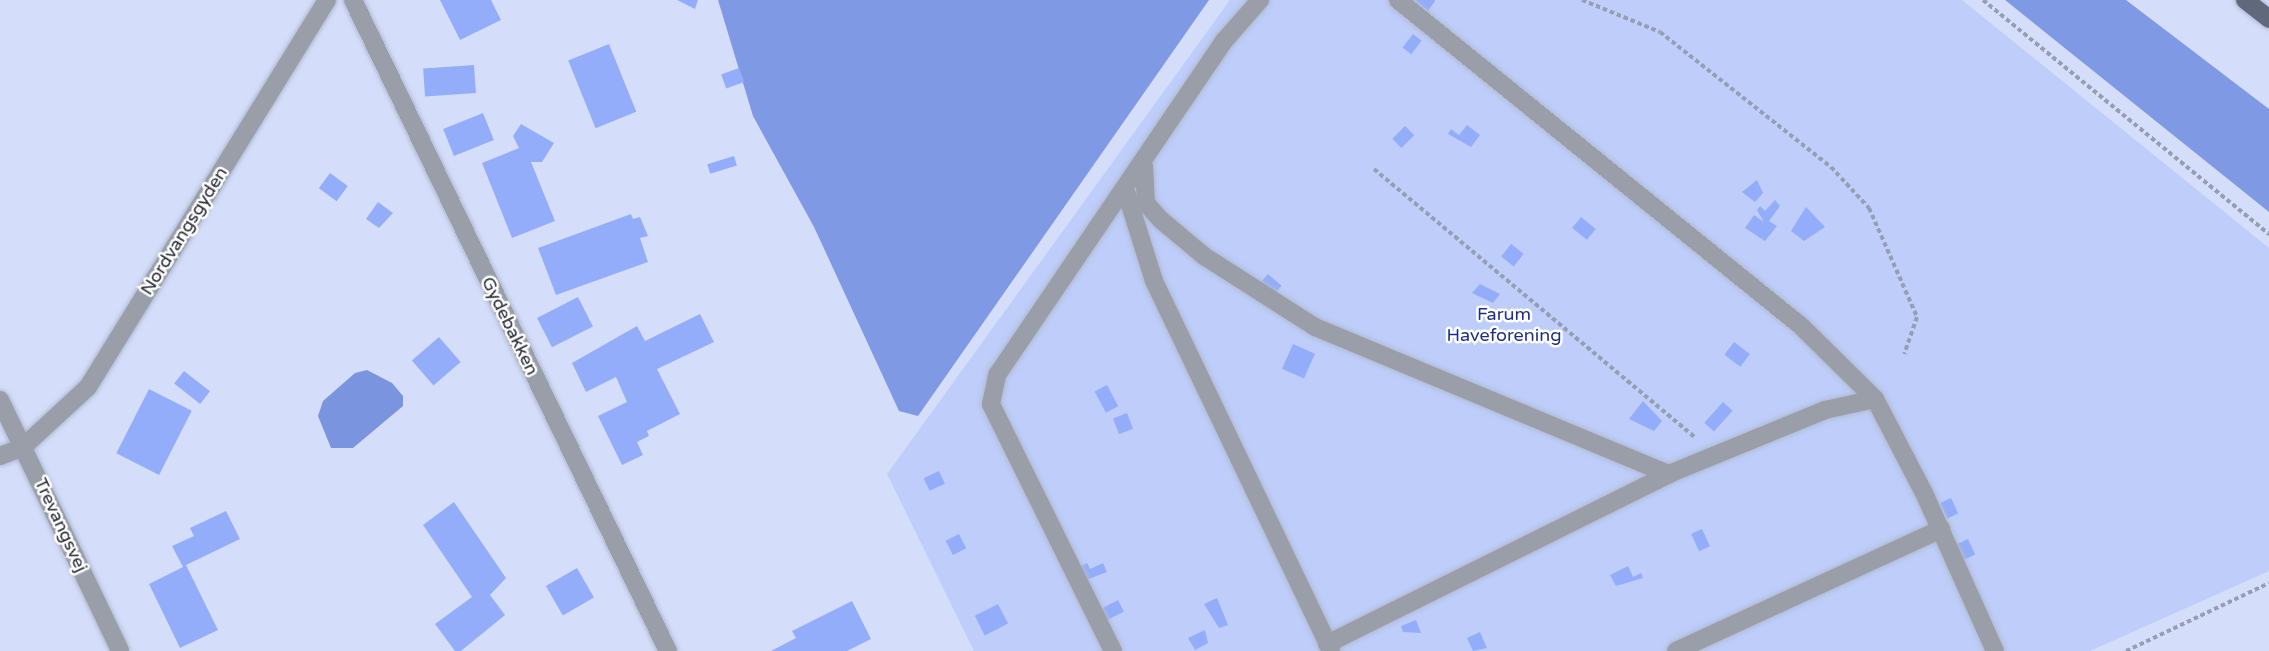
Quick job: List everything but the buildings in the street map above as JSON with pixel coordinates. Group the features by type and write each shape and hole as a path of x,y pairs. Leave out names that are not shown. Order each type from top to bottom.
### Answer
{"main road":[{"path":"2245,0 2269,19"}],"street":[{"name":"Nordvangsgyden","path":"23,447 88,387 327,0"},
{"name":"Gydebakken","path":"353,0 668,651"},
{"path":"1113,651 991,404 998,375 1144,166 1224,41 1260,0"},
{"path":"1398,0 1801,326 1875,399 1941,529 1995,651"},
{"path":"1144,166 1146,203 1161,220 1204,255 1315,327 1670,474"},
{"path":"1126,192 1154,280 1329,648 1670,474 1825,411 1875,399"},
{"name":"Trevangsvej","path":"0,399 120,651"},
{"path":"0,456 23,447"},
{"path":"1676,651 1941,529"}],"path":[{"path":"1581,0 1660,32 1822,160 1869,208 1917,317 1904,354"},
{"path":"1983,0 2269,234"},
{"path":"1374,169 1716,455"},
{"path":"2126,651 2269,583"}],"green space":[{"name":"Farum Haveforening","path":"1230,0 1962,0 2269,248 2269,571 2090,651 974,651 887,474"}],"shaded area":[{"path":"718,0 1209,0 918,416 899,411 814,227 753,116"},
{"path":"2005,0 2126,0 2269,109 2269,212"},
{"path":"367,370 392,383 403,396 403,406 353,448 331,448 318,416 323,401 355,373"}]}
